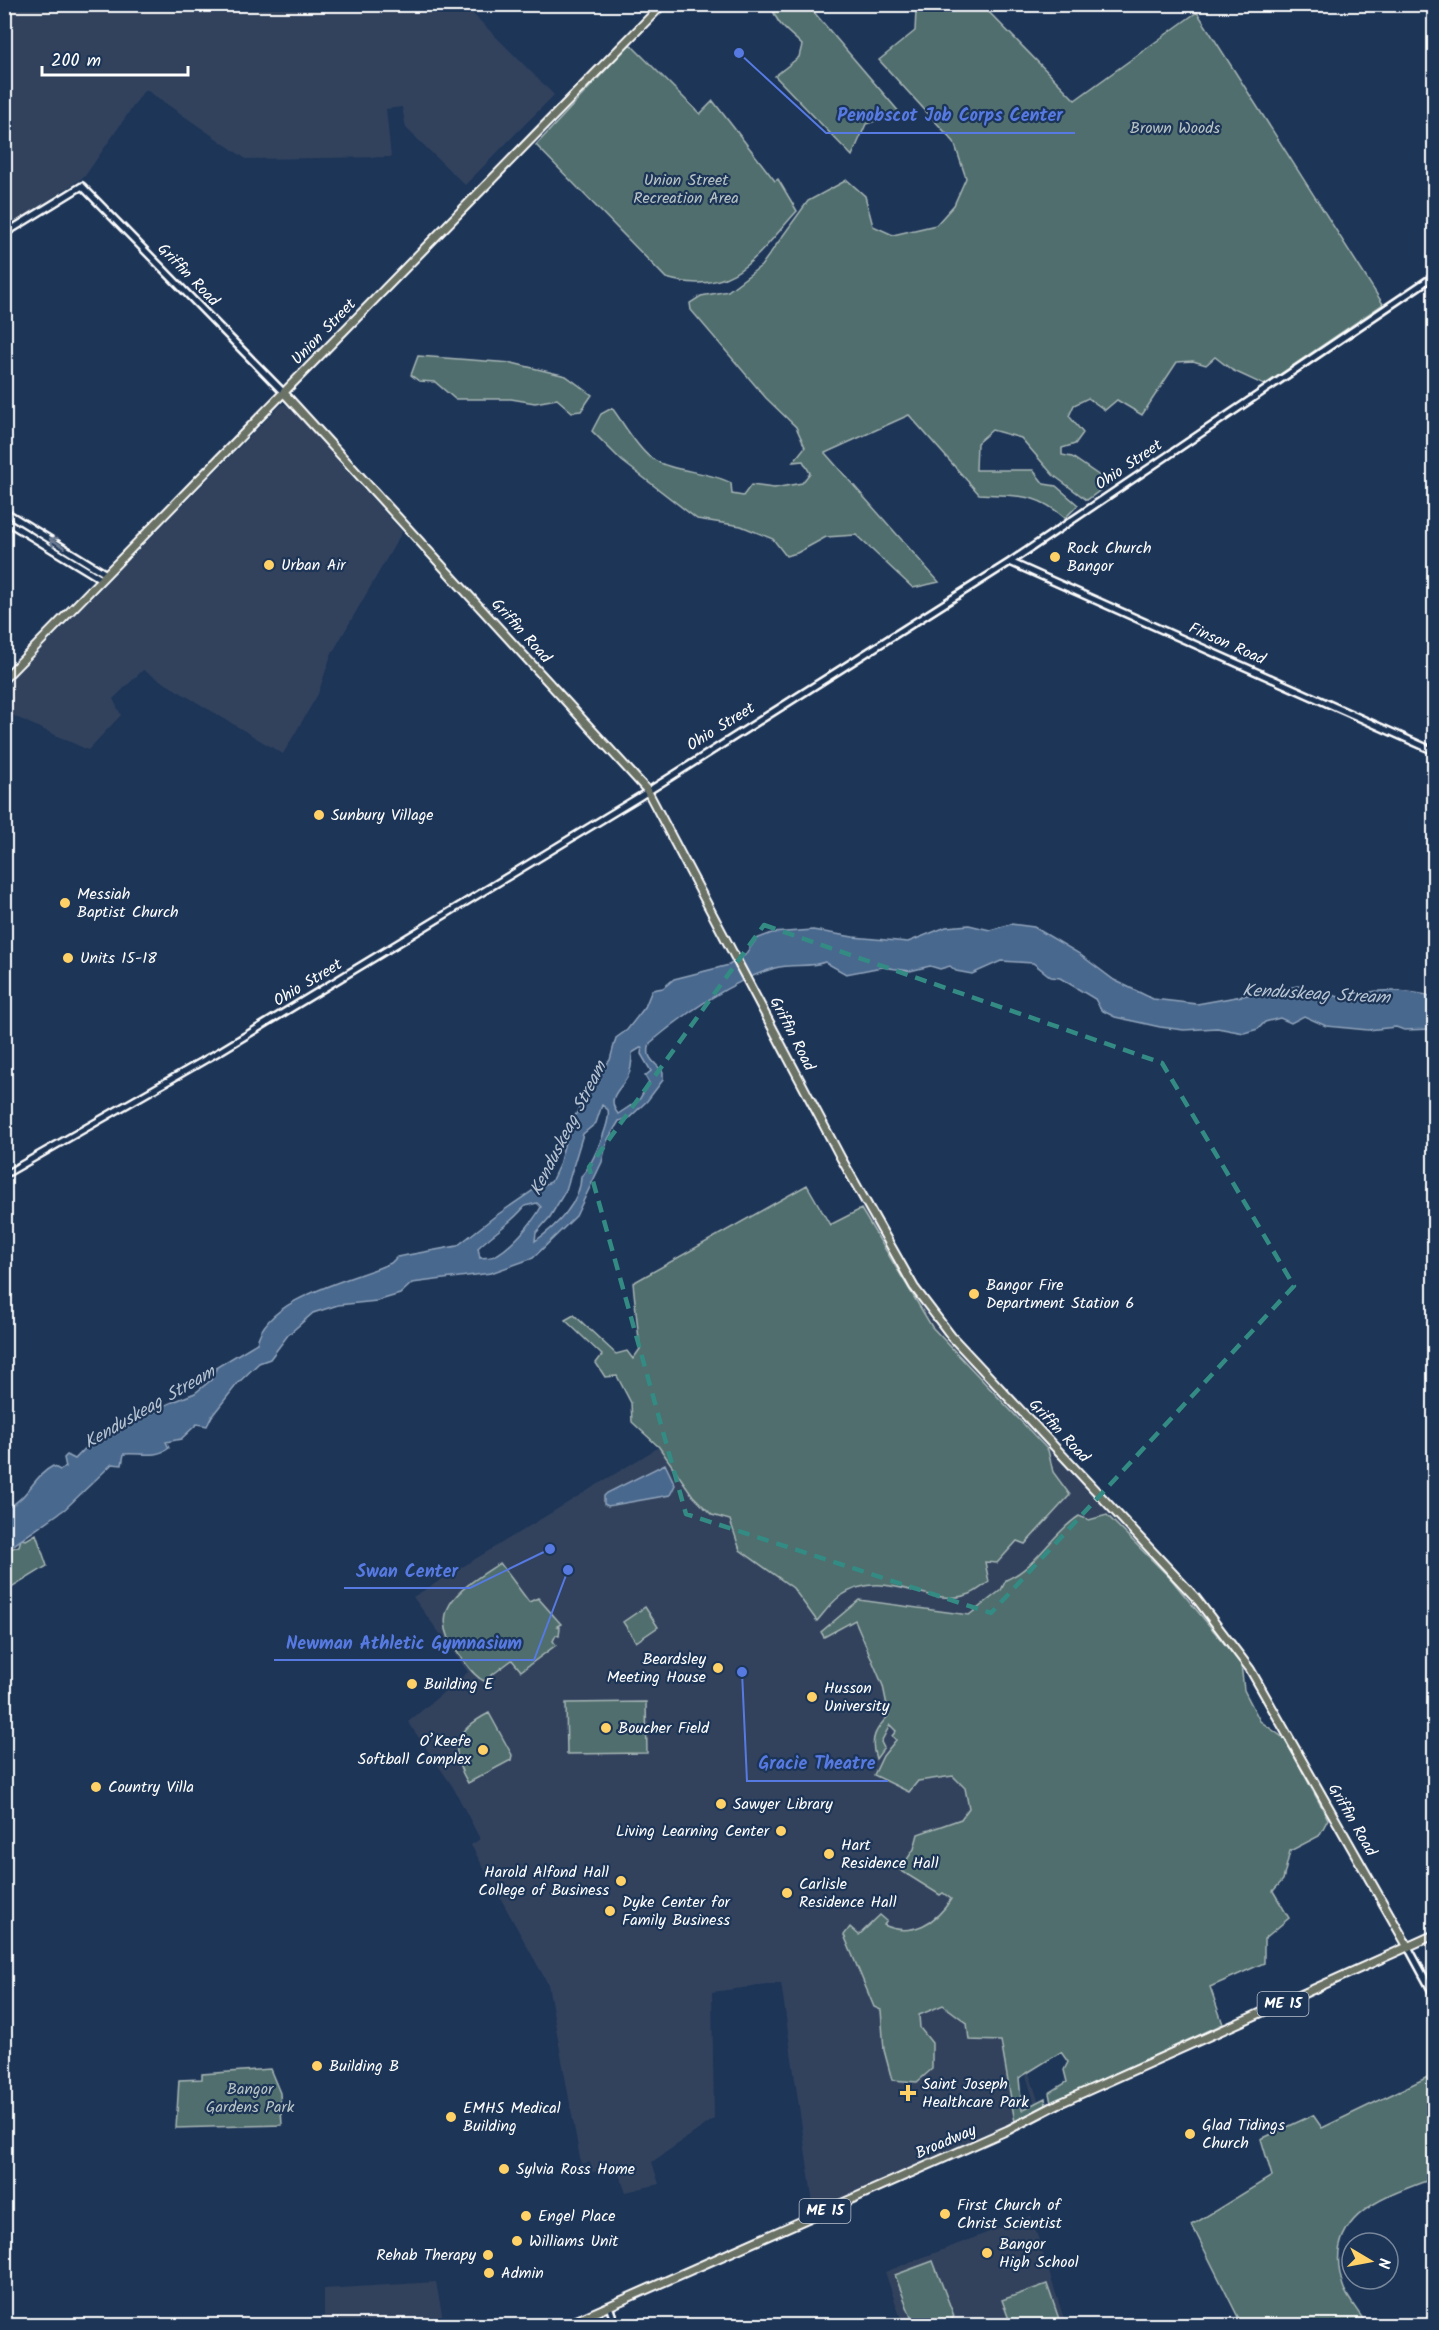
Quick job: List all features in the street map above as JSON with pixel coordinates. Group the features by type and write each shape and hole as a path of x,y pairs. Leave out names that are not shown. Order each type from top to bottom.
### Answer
{"main road":[{"name":"Union Street","path":"4,679 663,4"},
{"name":"Griffin Road","path":"284,393 647,790 735,953 851,1177 914,1287 952,1337 1196,1598 1228,1638 1250,1669 1408,1947"},
{"name":"Broadway","path":"564,2325 1008,2130 1058,2104 1434,1935"}],"street":[{"name":"Griffin Road","path":"4,234 82,186 284,393"},
{"name":"Ohio Street","path":"4,1175 402,943 1010,562 1434,276"},
{"path":"4,511 104,576"},
{"path":"4,520 104,576"},
{"name":"Finson Road","path":"1010,562 1434,751"},
{"path":"1408,1947 1434,1995"},
{"path":"609,2306 616,2325"}],"highlighted area":[{"path":"764,925 1162,1063 1294,1286 991,1613 686,1514 589,1167"}],"shaded area":[{"path":"5,4 464,5 554,95 465,185 406,128 402,107 386,109 391,157 246,159 145,89 85,176 5,229"},
{"path":"284,404 290,407 402,532 331,655 318,694 283,754 143,670 113,699 121,715 88,750 5,712 5,686"},
{"name":"Husson University","path":"863,1208 909,1289 939,1330 1177,1582 1238,1658 1086,1773 1223,2024 1207,2031 1156,1937 1026,2064 1041,2109 1037,2111 1023,2065 1013,2069 1023,2117 814,2210 781,1983 712,1992 714,2119 652,2162 659,2184 626,2192 617,2169 592,2172 590,2162 581,2164 548,1984 471,1845 480,1839 453,1787 408,1722 468,1672 413,1597 659,1447 619,1365 824,1226"},
{"name":"Bangor High School","path":"1031,2216 1066,2325 903,2325 885,2272"},
{"path":"436,2282 444,2325 324,2325 324,2289"}],"green space":[{"path":"786,5 812,10 900,113 866,124 852,156 775,76 799,57 802,45 775,16 773,10"},
{"name":"Brown Woods","path":"907,5 982,5 1075,100 1197,12 1383,304 1264,385 1232,370 1215,357 1206,365 1193,361 1177,362 1142,415 1117,400 1105,410 1088,398 1074,405 1069,416 1083,433 1075,444 1062,448 1062,455 1072,457 1110,483 1087,500 1053,475 1021,438 992,430 977,443 976,470 1033,470 1044,484 1056,486 1078,505 1065,518 1054,509 1034,499 979,494 909,415 825,453 939,582 913,588 856,535 826,537 797,553 786,556 773,539 741,526 697,519 622,461 592,431 601,414 612,408 635,441 650,457 668,466 731,483 732,494 743,496 751,485 774,488 802,483 810,473 803,461 793,462 805,447 796,427 766,398 691,310 690,303 701,296 728,291 761,266 808,201 847,180 865,196 873,226 893,235 936,225 954,205 966,178 954,142 879,60 915,31 916,11"},
{"name":"Union Street Recreation Area","path":"630,44 700,114 713,101 775,181 778,179 797,211 756,257 727,277 710,282 690,283 666,278 536,145"},
{"path":"418,356 512,363 566,376 592,395 581,411 572,412 557,399 535,403 511,399 455,399 435,382 419,381 411,375"},
{"path":"807,1185 830,1225 861,1209 932,1327 1048,1450 1053,1472 1070,1495 1025,1544 1017,1541 997,1563 985,1562 989,1582 970,1594 938,1597 890,1586 874,1585 857,1588 839,1597 817,1621 793,1588 740,1550 730,1520 712,1515 693,1496 659,1447 632,1422 631,1403 617,1376 605,1377 596,1363 602,1355 565,1320 574,1315 616,1354 627,1351 633,1359 640,1349 633,1283"},
{"path":"1107,1515 1171,1579 1241,1664 1244,1690 1260,1721 1285,1739 1328,1819 1319,1836 1290,1851 1283,1880 1273,1891 1289,1918 1264,1939 1264,1963 1210,1987 1223,2024 1051,2103 1049,2093 1067,2082 1064,2070 1068,2062 1061,2052 1019,2078 1022,2110 1045,2098 1046,2106 1015,2122 1001,2041 969,2040 967,2023 943,2005 919,2015 920,2028 932,2043 932,2069 917,2082 892,2080 884,2050 881,2010 874,2007 844,1935 850,1927 859,1935 880,1915 887,1921 884,1925 904,1930 914,1929 939,1915 951,1899 943,1893 940,1895 900,1870 914,1849 918,1834 961,1819 969,1808 965,1788 953,1776 918,1781 909,1792 874,1775 883,1756 896,1740 892,1736 896,1731 890,1725 881,1742 884,1748 876,1759 873,1745 875,1734 889,1715 883,1686 855,1620 824,1637 821,1632 859,1600 969,1615 1001,1590 1006,1580 1027,1567 1069,1523 1079,1516 1089,1520"},
{"path":"36,1534 47,1566 5,1592 5,1554 7,1550 19,1546 21,1539 26,1540"},
{"path":"500,1563 529,1602 538,1598 561,1624 557,1626 560,1627 559,1636 556,1635 553,1641 556,1645 521,1671 512,1660 484,1681 470,1670 459,1655 449,1639 445,1624 452,1600 473,1581"},
{"path":"645,1607 658,1627 636,1642 623,1622"},
{"name":"Boucher Field","path":"646,1702 647,1753 567,1754 566,1703"},
{"name":"O’Keefe Softball Complex","path":"489,1713 512,1755 511,1760 468,1783 458,1760 458,1742 468,1727"},
{"name":"Bangor Gardens Park","path":"270,2069 280,2093 282,2125 176,2128 179,2080 202,2079 202,2074"},
{"path":"1434,2074 1434,2178 1377,2202 1361,2213 1346,2231 1340,2231 1340,2291 1345,2291 1367,2325 1242,2325 1192,2225 1272,2176 1261,2139 1313,2115 1322,2128"},
{"path":"933,2261 954,2316 948,2325 914,2325 895,2275"},
{"path":"1047,2284 1061,2325 1011,2325 1002,2300"}],"water":[{"name":"Kenduskeag Stream","path":"1011,924 1034,927 1078,953 1114,980 1153,999 1197,1004 1298,986 1358,1002 1365,994 1374,992 1412,992 1434,998 1434,1029 1404,1030 1396,1027 1368,1030 1326,1026 1304,1016 1291,1023 1280,1018 1265,1022 1258,1029 1244,1033 1217,1028 1184,1030 1160,1027 1115,1017 1101,1010 1095,999 1060,978 1051,977 1033,963 1001,961 972,974 956,971 950,966 940,969 930,966 910,971 882,967 846,974 825,962 775,968 759,973 710,999 650,1043 650,1056 663,1072 663,1080 647,1101 629,1118 619,1121 607,1141 602,1162 576,1216 533,1258 491,1273 412,1283 400,1294 377,1301 338,1305 313,1313 288,1335 270,1359 259,1363 238,1383 207,1426 197,1424 181,1439 166,1442 169,1448 164,1451 124,1454 122,1465 112,1464 65,1509 5,1551 4,1509 19,1500 46,1470 53,1466 60,1470 66,1467 64,1458 67,1455 75,1459 101,1432 120,1430 168,1404 195,1393 211,1380 217,1367 257,1343 264,1327 277,1313 314,1292 391,1263 397,1257 457,1246 538,1187 551,1182 559,1165 568,1130 582,1102 597,1076 610,1060 616,1038 627,1030 645,1007 652,990 663,988 674,979 729,965 745,955 756,939 772,933 813,930 853,937 908,942 946,927 969,925 990,930","holes":["642,1047 641,1054 651,1071 645,1076 649,1083 639,1100 618,1114 614,1108 614,1098 629,1073 632,1053","602,1105 608,1110 606,1124 595,1155 581,1176 577,1195 559,1221 535,1241 536,1233 550,1217 566,1190 583,1134 596,1123","537,1203 541,1207 527,1227 507,1248 493,1257 480,1258 478,1248 525,1206"]},
{"path":"665,1464 675,1485 670,1495 608,1506 604,1504 604,1496 607,1493"}],"place":[{"name":"Penobscot Job Corps Center","path":"739,53"},
{"name":"Rock Church Bangor","path":"1055,557"},
{"name":"Urban Air","path":"269,565"},
{"name":"Sunbury Village","path":"319,815"},
{"name":"Messiah Baptist Church","path":"65,903"},
{"name":"Units 15-18","path":"68,958"},
{"name":"Bangor Fire Department Station 6","path":"974,1294"},
{"name":"Swan Center","path":"550,1549"},
{"name":"Newman Athletic Gymnasium","path":"568,1570"},
{"name":"Beardsley Meeting House","path":"718,1668"},
{"name":"Gracie Theatre","path":"742,1672"},
{"name":"Building E","path":"412,1684"},
{"name":"Husson University","path":"812,1697"},
{"name":"Boucher Field","path":"606,1728"},
{"name":"O’Keefe Softball Complex","path":"483,1750"},
{"name":"Country Villa","path":"96,1787"},
{"name":"Sawyer Library","path":"721,1804"},
{"name":"Living Learning Center","path":"781,1831"},
{"name":"Hart Residence Hall","path":"829,1854"},
{"name":"Harold Alfond Hall College of Business","path":"621,1881"},
{"name":"Carlisle Residence Hall","path":"787,1893"},
{"name":"Dyke Center for Family Business","path":"610,1911"},
{"name":"Building B","path":"317,2066"},
{"name":"Saint Joseph Healthcare Park","path":"908,2093"},
{"name":"EMHS Medical Building","path":"451,2117"},
{"name":"Glad Tidings Church","path":"1190,2134"},
{"name":"Sylvia Ross Home","path":"504,2169"},
{"name":"First Church of Christ Scientist","path":"945,2214"},
{"name":"Engel Place","path":"526,2216"},
{"name":"Williams Unit","path":"517,2241"},
{"name":"Bangor High School","path":"987,2253"},
{"name":"Rehab Therapy","path":"488,2255"},
{"name":"Admin","path":"489,2273"}]}
